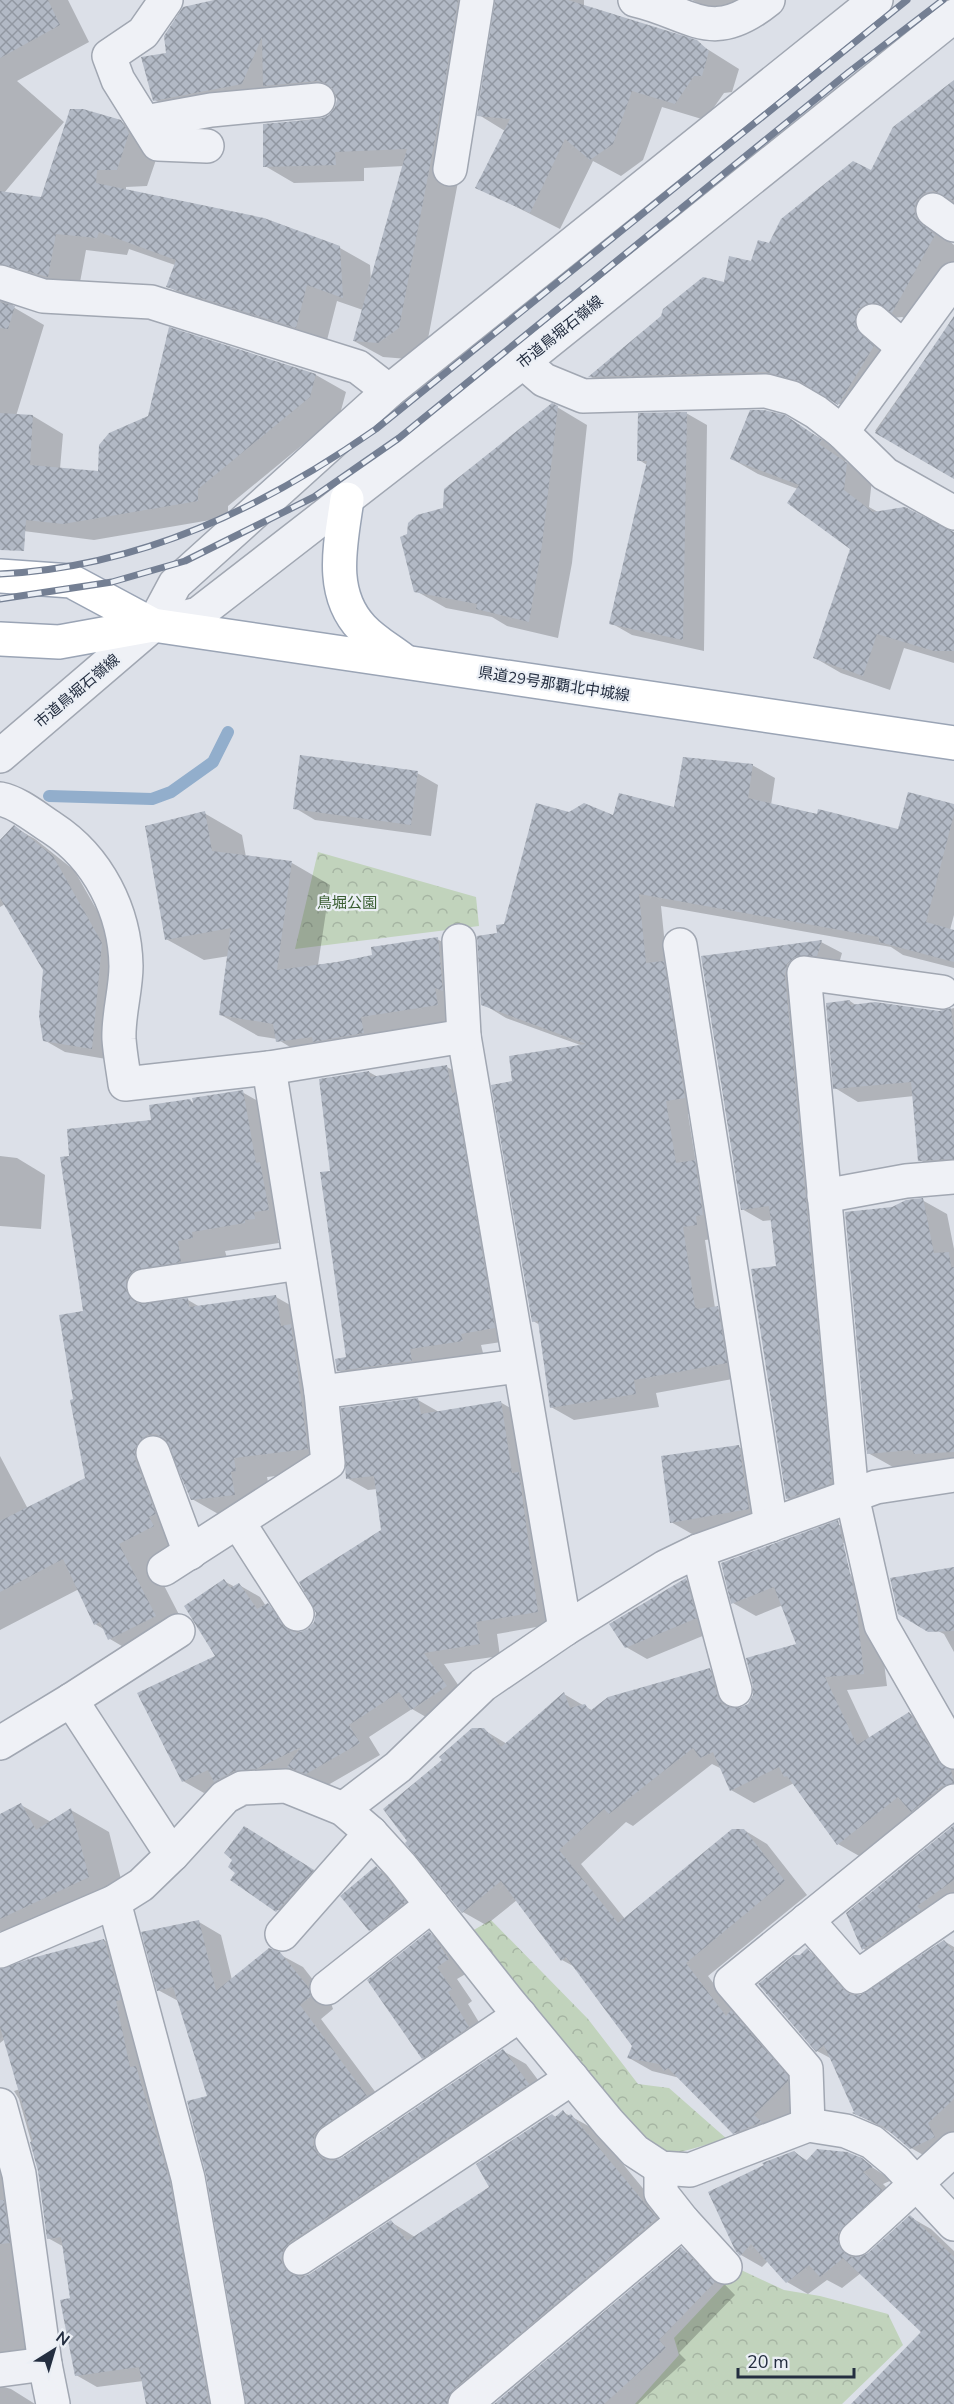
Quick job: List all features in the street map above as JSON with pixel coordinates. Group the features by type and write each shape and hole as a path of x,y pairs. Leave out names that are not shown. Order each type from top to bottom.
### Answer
{"main road":[{"path":"347,499 339,556 340,590 362,628 404,661"},
{"name":"県道29号那覇北中城線","path":"0,576 71,581 153,625"},
{"name":"県道29号那覇北中城線","path":"0,639 59,642 153,625 954,743"}],"street":[{"path":"166,0 143,33 109,56 118,80 158,144 207,146"},
{"path":"450,169 477,0"},
{"path":"650,2 697,23 722,24 752,12 768,0"},
{"name":"市道鳥堀石嶺線","path":"0,756 153,625 175,584 389,391 876,0"},
{"name":"市道鳥堀石嶺線","path":"153,625 198,614 524,362 954,16"},
{"path":"145,122 211,110 318,100"},
{"path":"842,432 902,346 953,281"},
{"path":"0,282 43,296 151,302 358,367 389,391"},
{"path":"873,321 902,346"},
{"path":"524,362 544,380 583,396 766,391 792,398 842,432 885,474 954,513"},
{"path":"0,799 17,806 78,847 101,877 116,908 124,936 126,968 119,1037 125,1084 269,1068 464,1036"},
{"path":"459,941 464,1036 565,1629"},
{"path":"680,945 771,1525"},
{"path":"942,992 804,973 852,1496 881,1625 954,1752"},
{"path":"153,1453 177,1561 328,1463 321,1392 269,1068"},
{"path":"824,1196 906,1181 954,1178"},
{"path":"144,1286 300,1263"},
{"path":"321,1392 519,1366"},
{"path":"343,1809 398,1767 483,1685 565,1629 665,1567 698,1551 876,1486 954,1475"},
{"path":"238,1522 297,1614"},
{"path":"698,1551 735,1690"},
{"path":"0,1743 178,1631"},
{"path":"71,1700 172,1856"},
{"path":"0,1951 114,1902 141,1885 172,1856 225,1797 242,1788 286,1786 343,1809 371,1833 572,2078 635,2151 661,2168 690,2170 808,2125 846,2131 872,2142 896,2162 954,2224"},
{"path":"808,2125 806,2069 731,1982 954,1801"},
{"path":"282,1934 371,1833"},
{"path":"114,1902 188,2178 228,2404"},
{"path":"327,1988 432,1905"},
{"path":"807,1920 857,1977 954,1910"},
{"path":"332,2142 520,2015"},
{"path":"300,2258 572,2078"},
{"path":"0,2105 19,2174 45,2364 53,2404"},
{"path":"856,2239 954,2149"},
{"path":"661,2168 662,2193 683,2221 725,2267"},
{"path":"465,2404 683,2221"},
{"path":"0,2370 45,2364"}],"green space":[{"name":"鳥堀公園","path":"318,852 476,897 479,926 295,949"},
{"path":"491,1920 588,2019 638,2084 669,2088 727,2139 670,2155 624,2121 472,1931"},
{"path":"739,2269 784,2290 820,2296 888,2314 903,2345 842,2404 635,2404 679,2355 674,2338"}],"building":[{"path":"0,0 48,0 60,25 0,58"},
{"path":"214,0 458,0 440,113 399,328 378,343 353,341 407,149 335,152 336,165 263,167 263,124 320,119 329,115 337,99 333,89 317,81 263,86 262,37 242,84 153,101 141,57 166,53 164,36 183,7"},
{"path":"495,0 568,0 697,40 709,51 702,76 694,76 675,104 632,91 613,144 590,160 565,139 530,213 475,188 510,119 477,116"},
{"path":"954,80 954,201 934,191 925,193 917,200 914,209 916,218 935,235 892,313 876,303 866,304 858,309 855,318 856,328 874,346 838,405 801,382 766,372 588,377 661,316 663,309 703,277 724,282 729,256 751,261 758,240 769,243 781,219 853,161 871,170 893,127"},
{"path":"70,109 83,109 121,120 129,133 117,170 97,170 96,183 264,218 340,246 343,298 307,285 296,328 166,287 176,260 99,232 97,238 56,234 48,277 0,264 0,191 41,197"},
{"path":"0,302 15,306 8,329 0,328"},
{"path":"954,316 954,479 875,433"},
{"path":"169,327 316,374 310,397 198,489 198,501 63,524 26,520 24,551 0,550 0,413 33,415 30,465 98,471 99,445 109,433 148,416"},
{"path":"552,403 558,406 542,545 529,622 476,609 477,604 414,592 400,537 407,534 408,523 417,515 443,508 444,489"},
{"path":"750,410 764,410 785,415 822,440 819,444 847,463 844,490 873,512 905,507 954,532 954,651 934,651 877,634 863,676 813,658 850,549 787,503 799,485 730,459"},
{"path":"687,412 683,640 609,624 647,461 637,461 638,413"},
{"path":"300,755 418,771 411,825 293,809"},
{"path":"683,757 753,764 748,798 817,814 818,809 898,829 908,792 954,804 954,814 926,922 954,930 954,962 879,942 879,937 639,894 646,963 664,961 685,1098 666,1101 676,1163 695,1160 703,1215 696,1216 697,1225 683,1227 695,1307 698,1309 718,1306 727,1363 634,1380 636,1394 550,1408 538,1321 532,1322 491,1085 512,1081 509,1056 586,1044 481,1005 477,936 497,933 496,925 504,924 536,803 569,812 584,803 613,815 619,793 674,807"},
{"path":"205,811 212,851 292,861 277,970 338,962 372,955 371,947 438,937 443,991 435,988 438,1005 361,1017 364,1033 313,1042 312,1037 276,1042 273,1024 219,1015 231,928 165,940 145,826"},
{"path":"14,825 53,856 102,943 92,1049 43,1041 39,1016 43,970 0,898 0,840"},
{"path":"822,940 817,956 795,957 787,964 785,975 832,1479 829,1480 830,1484 786,1499 751,1269 776,1266 769,1206 741,1210 701,956"},
{"path":"850,1000 850,1005 875,1002 939,1011 951,1008 954,1038 954,1159 918,1161 911,1082 833,1089 826,1003"},
{"path":"447,1065 452,1093 455,1092 495,1328 461,1334 463,1341 410,1349 412,1361 337,1371 335,1359 346,1357 320,1172 330,1171 319,1079 369,1071 370,1077"},
{"path":"243,1090 256,1163 260,1162 269,1210 254,1212 255,1219 245,1220 245,1223 192,1232 193,1238 178,1241 181,1262 133,1271 126,1280 126,1289 130,1298 138,1304 188,1298 189,1307 276,1295 281,1326 291,1324 308,1449 234,1458 236,1471 231,1472 235,1495 191,1500 165,1439 156,1434 147,1435 139,1441 135,1449 135,1459 156,1514 149,1517 154,1526 119,1544 156,1616 108,1640 100,1622 94,1625 63,1559 0,1592 0,1521 85,1478 70,1400 73,1399 59,1315 83,1311 60,1157 69,1156 67,1129 151,1120 149,1105 190,1099 194,1106 192,1098"},
{"path":"923,1198 934,1253 949,1252 951,1267 954,1267 954,1452 914,1454 912,1450 867,1454 845,1212 892,1207 906,1200"},
{"path":"418,1398 421,1414 501,1401 512,1473 519,1472 538,1612 476,1622 480,1644 424,1653 447,1686 411,1710 399,1692 349,1725 360,1743 306,1774 287,1767 301,1747 256,1769 234,1771 214,1782 208,1770 182,1782 137,1693 215,1656 184,1606 224,1579 230,1588 239,1583 257,1609 268,1603 288,1630 298,1633 308,1629 314,1622 316,1613 299,1582 381,1530 374,1476 346,1479 341,1408"},
{"path":"739,1445 749,1509 670,1523 661,1456"},
{"path":"838,1520 855,1595 864,1674 825,1677 857,1745 909,1712 938,1761 951,1770 954,1783 942,1786 911,1812 898,1797 837,1845 787,1776 784,1777 779,1767 730,1791 713,1752 700,1758 693,1748 609,1814 604,1809 559,1850 618,1923 732,1829 744,1829 785,1881 686,1963 726,2016 731,2010 788,2076 788,2081 754,2115 762,2122 733,2134 668,2068 664,2071 659,2064 627,2058 632,2046 566,1957 561,1961 501,1881 462,1913 405,1843 407,1841 383,1809 442,1760 439,1757 472,1728 484,1728 501,1747 564,1692 570,1708 585,1704 590,1711 608,1697 710,1668 717,1695 722,1704 731,1708 739,1708 748,1704 753,1695 753,1686 746,1658 796,1644 774,1587 731,1604 721,1563"},
{"path":"954,1567 954,1631 928,1632 898,1614 890,1578"},
{"path":"686,1578 697,1618 625,1648 609,1624"},
{"path":"21,1803 36,1830 71,1808 89,1877 0,1919 0,1814"},
{"path":"954,1825 954,1880 917,1906 921,1910 862,1950 846,1913"},
{"path":"244,1826 314,1870 276,1912 230,1880 235,1873 228,1867 232,1860 224,1853"},
{"path":"376,1866 406,1902 369,1931 340,1896"},
{"path":"199,1920 216,1991 269,1948 280,1952 309,1988 311,1996 300,2005 367,2096 315,2133 313,2144 323,2159 333,2161 342,2158 503,2049 529,2084 290,2242 284,2249 281,2259 284,2268 291,2274 301,2277 310,2274 391,2220 407,2241 489,2187 476,2164 552,2114 555,2117 563,2110 567,2116 571,2114 657,2218 453,2390 447,2404 246,2404 206,2175 187,2101 207,2096 173,1987 157,1991 141,1932"},
{"path":"429,1931 449,1959 437,1967 452,1989 448,1992 469,2027 422,2059 367,1980"},
{"path":"104,1939 121,2000 116,2001 130,2067 136,2066 170,2182 209,2404 146,2404 139,2367 75,2376 60,2300 70,2298 61,2237 47,2239 38,2171 30,2142 33,2141 0,2027 0,1969"},
{"path":"944,1940 954,1952 954,2099 928,2123 935,2137 910,2149 884,2127 852,2113 854,2112 824,2045 816,2052 758,1984 794,1955 800,1955 807,1948 843,1989 851,1995 860,1995"},
{"path":"817,2149 847,2152 862,2158 873,2167 863,2172 882,2190 838,2233 838,2242 843,2252 851,2257 860,2257 868,2253 910,2215 954,2257 954,2404 851,2404 921,2332 843,2258 820,2277 809,2265 786,2283 751,2244 740,2256 735,2250 708,2192 764,2165 762,2163 794,2151 806,2161"},
{"path":"0,2200 4,2200 10,2243 0,2244"},
{"path":"681,2247 715,2282 659,2340 666,2348 604,2404 494,2404"}],"waterway":[{"path":"49,796 152,799 171,792 213,762 228,732"}],"railway":[{"path":"0,574 52,569 102,560 151,546 244,508 333,458 376,429 907,0"},
{"path":"0,599 112,582 185,561 314,497 399,438 849,72 943,0"}]}
